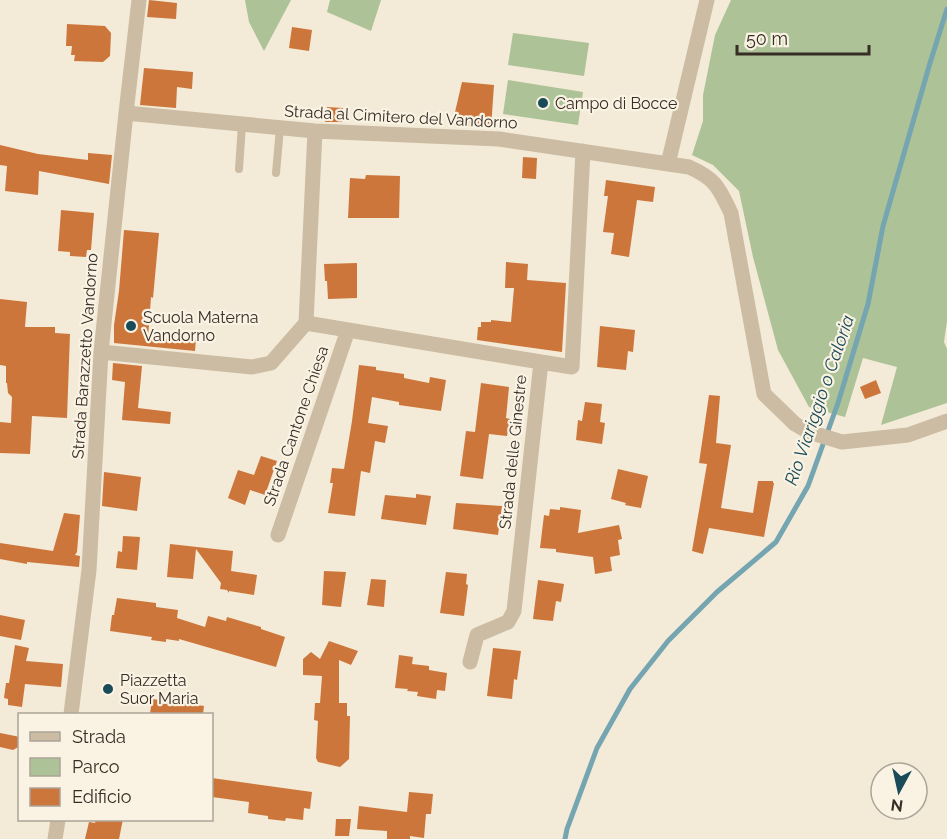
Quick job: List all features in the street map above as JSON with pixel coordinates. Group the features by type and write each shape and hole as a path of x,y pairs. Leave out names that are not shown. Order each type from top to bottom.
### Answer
{"street":[{"name":"Strada Barazzetto Vandorno","path":"71,713 89,570 101,352 140,0"},
{"path":"668,164 707,0"},
{"name":"Strada al Cimitero del Vandorno","path":"126,113 315,131 499,139 689,167 706,175 719,188 731,213 764,394 795,424 809,432 842,442 908,435 947,421"},
{"name":"Strada Cantone Chiesa","path":"101,352 252,367 271,363 306,323 315,131"},
{"name":"Strada delle Ginestre","path":"470,662 477,634 508,622 514,611 541,362 572,367 583,151"},
{"name":"Strada Cantone Chiesa","path":"306,323 541,362"},
{"name":"Strada Cantone Chiesa","path":"278,535 348,330"},
{"path":"56,839 58,821"}],"lane":[{"path":"239,169 242,124"},
{"path":"276,173 280,128"}],"green space":[{"path":"245,0 291,0 264,51 249,22"},
{"path":"330,0 381,0 371,31 327,12"},
{"path":"731,0 947,0 947,321 944,342 947,349 947,403 881,425 897,367 863,358 845,417 809,407 778,350 753,257 739,191 713,165 692,155 703,121 703,95 715,35"},
{"name":"Campo di Bocce","path":"513,33 589,43 584,76 508,65"},
{"name":"Campo di Bocce","path":"508,80 583,92 578,125 503,114"}],"building":[{"path":"149,0 177,3 176,19 147,17"},
{"path":"67,24 105,26 111,33 110,56 103,62 74,61 75,55 71,55 72,46 66,46"},
{"path":"292,27 312,30 309,51 289,48"},
{"path":"144,68 193,72 192,89 177,87 176,108 140,105"},
{"path":"462,82 494,85 491,128 452,125"},
{"path":"327,107 343,108 342,122 325,122"},
{"path":"0,145 38,154 88,160 88,153 112,155 109,184 39,171 38,195 5,191 7,166 0,165"},
{"path":"523,157 537,158 536,179 522,178"},
{"path":"366,175 400,176 399,218 348,218 350,178 365,179"},
{"path":"606,180 655,187 653,202 637,200 629,257 611,254 614,233 603,232 608,196 604,196"},
{"path":"61,210 94,213 91,250 87,250 86,257 70,256 70,252 58,251"},
{"path":"124,230 159,233 148,338 196,339 195,351 114,343"},
{"path":"506,262 528,264 527,280 566,283 562,352 477,340 478,327 481,327 481,322 491,322 491,320 511,322 514,288 505,288"},
{"path":"357,263 357,298 328,299 324,264"},
{"path":"0,299 27,302 25,327 55,327 55,333 70,334 67,418 32,416 30,454 0,453 0,422 11,423 12,397 8,393 6,383 6,366 0,365"},
{"path":"600,326 635,330 633,352 628,351 626,370 597,367"},
{"path":"113,363 142,366 138,408 171,412 170,424 122,420 125,382 112,380"},
{"path":"359,365 404,374 404,378 429,383 430,377 446,380 441,411 399,405 399,402 372,397 368,423 388,426 385,443 375,441 370,473 361,471 355,516 328,513 333,483 330,483 332,468 344,469"},
{"path":"876,380 881,393 865,399 860,387"},
{"path":"481,383 509,387 506,418 510,419 507,436 489,434 483,479 460,476 466,431 475,432"},
{"path":"709,395 720,396 716,443 731,445 721,508 753,513 758,481 773,481 774,483 764,537 709,528 703,554 692,551 707,464 699,463"},
{"path":"585,402 602,404 600,422 605,423 602,444 576,440 578,420 582,421"},
{"path":"261,456 277,461 265,495 250,490 245,505 228,498 238,470 254,475"},
{"path":"618,469 648,476 641,508 611,499"},
{"path":"104,472 141,477 137,511 102,506"},
{"path":"416,494 431,496 426,525 381,519 385,495 416,498"},
{"path":"456,503 502,506 498,535 453,529"},
{"path":"560,507 581,510 578,533 619,525 622,539 618,540 620,555 610,557 612,571 595,574 593,557 540,548 544,515 549,516 550,509 560,510"},
{"path":"64,513 80,515 75,555 80,556 79,567 27,562 27,564 0,559 0,543 53,551"},
{"path":"123,536 140,537 137,570 116,568 118,551 122,552"},
{"path":"170,544 233,551 231,571 257,575 254,595 229,591 229,593 227,590 220,589 221,583 196,549 193,579 167,577"},
{"path":"324,571 346,572 341,607 322,605"},
{"path":"446,572 467,574 464,616 440,613"},
{"path":"371,579 386,580 384,607 367,605"},
{"path":"538,580 564,584 561,602 556,601 553,621 533,619"},
{"path":"117,598 156,603 156,607 178,610 177,618 205,627 208,616 226,621 227,617 285,637 276,667 179,639 179,641 166,639 166,642 151,640 152,637 110,631"},
{"path":"0,615 25,620 21,640 0,636"},
{"path":"329,641 358,651 351,665 339,660 339,703 347,703 347,716 350,716 349,759 340,767 318,762 316,758 318,721 314,720 315,703 320,703 322,676 303,675 303,659 311,652 320,659"},
{"path":"15,645 29,648 26,661 63,664 61,687 25,684 22,707 8,705 8,699 4,698 6,683 9,683"},
{"path":"493,648 521,651 512,699 487,696"},
{"path":"399,655 413,657 412,664 429,666 429,670 447,673 445,691 437,690 436,699 417,696 418,692 407,691 408,689 395,688"},
{"path":"152,699 204,706 203,713 150,713"},
{"path":"0,733 18,737 18,747 13,750 0,747"},
{"path":"213,778 312,792 310,809 304,808 303,820 268,819 268,816 248,813 249,802 213,797"},
{"path":"409,792 433,794 431,814 426,814 424,838 410,836 410,839 387,839 387,831 357,829 359,806 407,812"},
{"path":"336,819 351,819 349,836 335,836"},
{"path":"96,821 123,821 119,839 85,839 89,822 95,823"}],"waterway":[{"name":"Rio Viariggio o Caloria","path":"565,839 597,748 630,689 668,641 717,592 776,542 808,486 838,403 868,304 883,226 947,9"}],"place":[{"name":"Campo di Bocce","path":"543,103"},
{"name":"Scuola Materna Vandorno","path":"131,326"},
{"name":"Piazzetta Suor Maria","path":"108,689"}]}
